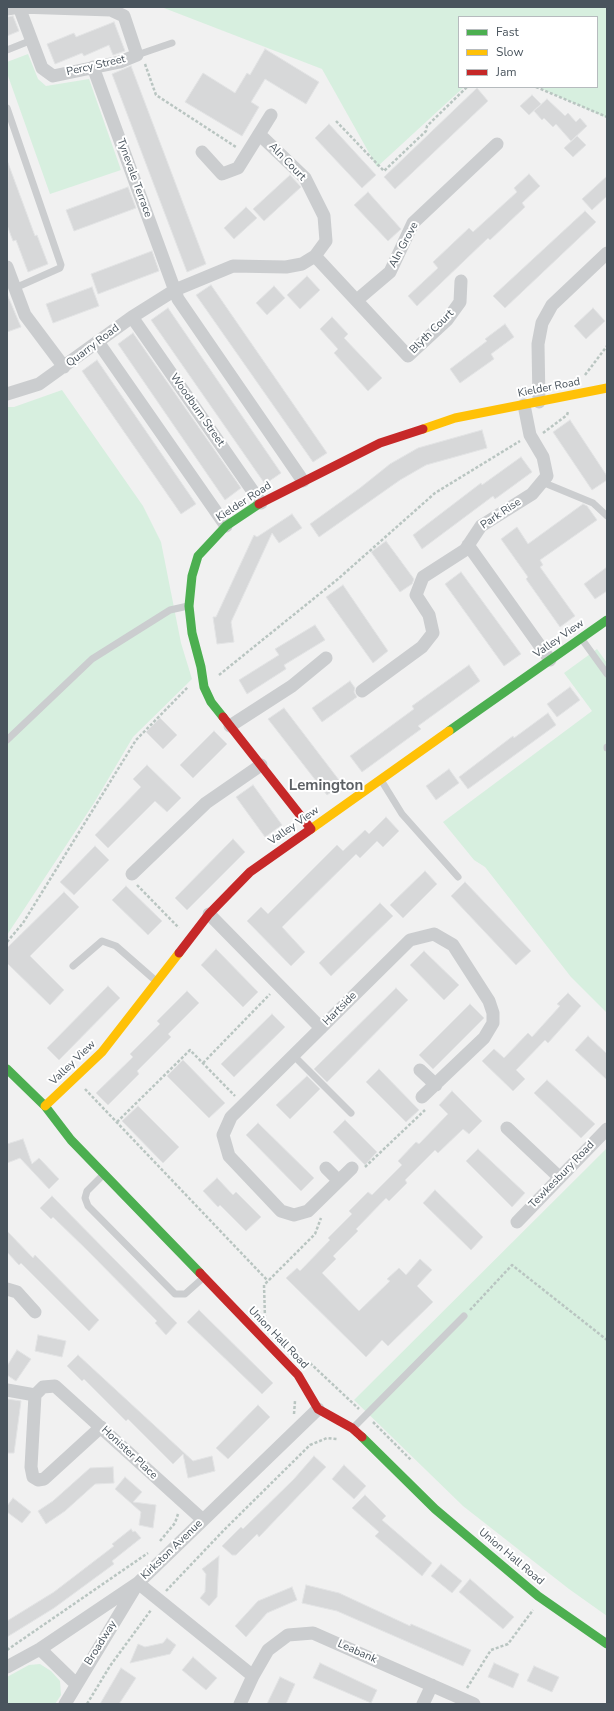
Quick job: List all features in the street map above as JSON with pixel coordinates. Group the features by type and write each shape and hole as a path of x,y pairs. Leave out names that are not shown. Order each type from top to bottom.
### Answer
{"street":[{"path":"7,9 19,7"},
{"name":"Percy Street","path":"19,7 111,10 124,16 139,54 120,62 53,76 42,68 19,7"},
{"name":"Tynevale Terrace","path":"93,67 178,299 303,481"},
{"name":"Aln Court","path":"202,152 222,174 238,168 271,115"},
{"name":"Aln Court","path":"259,134 304,178 324,216 326,241 315,256"},
{"name":"Aln Grove","path":"357,300 390,272 413,223 497,144"},
{"path":"539,402 538,344 542,323 552,305 607,253"},
{"path":"174,290 233,266 286,267 302,264 315,256 357,300"},
{"path":"7,268 25,315 64,367"},
{"name":"Blyth Court","path":"357,300 408,356 447,320 460,302 461,281"},
{"name":"Quarry Road","path":"7,394 39,384 132,317 174,290"},
{"name":"Woodburn Street","path":"132,317 261,503"},
{"path":"98,342 226,526"},
{"name":"Kielder Road","path":"311,829 230,726 212,702 204,687 201,667 192,633 189,606 192,576 198,556 226,526 261,503 388,440 455,418 607,388"},
{"path":"524,405 530,435 543,458 547,476 542,482"},
{"name":"Park Rise","path":"362,691 422,647 433,632 429,615 416,596 423,577 465,550 481,526 532,494 542,482"},
{"path":"468,545 550,660"},
{"name":"Valley View","path":"45,1106 102,1052 209,914 250,872 607,620"},
{"path":"230,726 292,686 326,658"},
{"path":"132,874 206,803 261,765"},
{"path":"209,914 321,1028"},
{"name":"Hartside","path":"356,1170 339,1181 308,1211 294,1214 281,1211 229,1156 223,1135 231,1117 243,1104 410,940 434,934 453,945 489,1001 493,1014 493,1023 484,1038 422,1097"},
{"name":"Union Hall Road","path":"7,1069 45,1106 71,1140 298,1375 318,1409 352,1428 435,1509 542,1599 607,1644"},
{"path":"420,1070 436,1085"},
{"path":"507,1128 558,1177"},
{"name":"Tewkesbury Road","path":"517,1222 558,1177 607,1129"},
{"path":"326,1168 339,1181"},
{"path":"7,1289 17,1292 35,1312"},
{"name":"Honister Place","path":"35,1395 43,1387 55,1386 202,1520"},
{"path":"7,1390 35,1395 31,1467 33,1477 38,1480 44,1479 101,1427"},
{"name":"Kirkston Avenue","path":"7,1667 40,1649 138,1583 318,1409"},
{"path":"138,1583 253,1676"},
{"name":"Broadway","path":"65,1704 138,1583"},
{"name":"Leabank","path":"240,1704 253,1676 268,1650 288,1635 313,1633 474,1704"},
{"path":"40,1649 76,1684"},
{"path":"423,1704 432,1685"}],"lane":[{"path":"7,50 32,40"},
{"path":"139,54 172,43"},
{"path":"7,108 61,265 60,268 15,288"},
{"path":"542,482 593,503 607,516"},
{"path":"7,740 92,659 170,610 189,606"},
{"path":"581,638 607,674"},
{"path":"380,780 402,814 458,877"},
{"path":"73,966 102,941 116,946 156,982"},
{"path":"293,1055 351,1113"},
{"path":"104,1174 87,1191 85,1198 88,1206 175,1294 185,1294 203,1278"},
{"path":"352,1428 464,1316"}],"path":[{"path":"139,54 156,95 247,154"},
{"path":"336,121 384,171 426,132 427,126 466,88"},
{"path":"538,88 607,117"},
{"path":"7,942 23,923 136,740 192,683 204,687 338,579 435,493 530,435 544,433 567,415 571,396 598,356 607,346"},
{"path":"132,874 129,877 190,939"},
{"path":"203,1063 278,985"},
{"path":"117,1122 190,1050 243,1104"},
{"path":"74,1078 268,1281"},
{"path":"356,1170 429,1106 422,1097"},
{"path":"254,1330 265,1320 264,1284 315,1234 326,1205 324,1196"},
{"path":"464,1316 512,1265 607,1340"},
{"path":"294,1416 298,1375"},
{"path":"87,1704 110,1666 158,1600 224,1530 310,1445 327,1438 341,1439"},
{"path":"158,1544 175,1523 182,1501"},
{"path":"7,1650 153,1549"},
{"path":"461,1698 492,1650 508,1644 542,1599"}],"green space":[{"path":"155,7 607,7 607,118 540,88 598,88 598,16 458,16 458,88 463,88 377,167 322,69 164,8"},
{"path":"28,54 38,79 46,86 89,79 121,170 50,194 7,73 7,62"},
{"path":"62,390 143,506 161,542 181,643 192,679 133,737 94,803 7,935 7,407 14,407"},
{"path":"597,649 607,663 607,1013 571,977 485,867 474,860 443,822 592,711 564,673"},
{"path":"607,1148 607,1616 569,1589 463,1506 354,1400"},
{"path":"40,1664 51,1671 60,1681 61,1695 55,1704 7,1704 7,1677 29,1665"}],"building":[{"path":"13,16 19,31 7,36 7,17"},
{"path":"114,22 125,51 113,55 109,45 84,56 82,53 55,64 47,44 74,33 76,37"},
{"path":"265,49 319,82 306,104 265,79 251,102 259,107 242,136 185,102 203,73 235,93 247,73 250,75"},
{"path":"131,66 206,264 187,272 112,74"},
{"path":"477,88 488,101 395,189 384,177"},
{"path":"532,95 541,104 529,115 520,106"},
{"path":"547,99 565,116 568,113 576,122 580,118 587,126 571,141 556,124 553,127 544,118 542,120 534,111"},
{"path":"329,124 376,175 362,188 315,138"},
{"path":"577,136 586,145 573,157 564,148"},
{"path":"8,163 35,236 37,235 48,264 28,272 16,240 13,241 7,225"},
{"path":"529,174 540,186 522,203 525,207 490,240 488,238 417,306 408,296 438,268 433,262 469,228 473,232 517,192 514,188"},
{"path":"290,175 301,187 264,221 253,209"},
{"path":"607,176 607,196 592,210 582,199"},
{"path":"128,187 136,208 74,231 66,210"},
{"path":"368,192 401,229 388,241 354,205"},
{"path":"246,207 257,218 234,239 224,228"},
{"path":"585,211 596,222 505,308 493,296"},
{"path":"152,251 159,271 98,294 91,274"},
{"path":"307,276 320,290 300,309 287,295"},
{"path":"211,285 327,453 313,462 196,295"},
{"path":"274,286 285,298 267,315 256,303"},
{"path":"92,287 99,306 53,323 46,304"},
{"path":"7,294 21,327 7,332"},
{"path":"168,308 281,473 265,484 151,320"},
{"path":"593,308 605,321 586,339 574,326"},
{"path":"332,317 348,334 344,338 382,378 368,391 334,353 338,349 320,329"},
{"path":"505,324 514,337 491,354 494,359 460,383 450,369 487,341 485,339"},
{"path":"133,333 241,488 225,500 118,344"},
{"path":"97,360 196,504 181,514 82,371"},
{"path":"570,420 607,476 607,480 592,490 553,432"},
{"path":"482,430 487,448 426,465 400,480 319,537 310,524 390,464 418,448"},
{"path":"521,457 532,472 495,499 493,496 422,549 413,535 481,483 482,485"},
{"path":"583,504 587,506 597,520 540,560 543,565 540,567 575,616 560,627 526,579 528,577 501,539 517,527 528,544"},
{"path":"292,514 302,528 279,543 272,533 231,622 234,642 217,644 213,617 216,617 254,535 257,537"},
{"path":"386,541 414,579 412,584 400,592 371,552"},
{"path":"607,567 607,591 595,599 584,584"},
{"path":"461,572 521,654 504,666 445,584"},
{"path":"343,585 388,651 373,663 326,597"},
{"path":"315,625 325,640 284,665 286,669 247,694 239,680 279,655 275,649"},
{"path":"469,665 480,681 418,726 421,729 362,772 350,756 414,709 412,706"},
{"path":"350,681 355,688 354,692 357,697 322,722 312,708"},
{"path":"570,687 580,700 557,717 547,704"},
{"path":"284,708 342,784 327,795 268,719"},
{"path":"548,713 556,725 468,789 459,777 513,736 514,738"},
{"path":"160,718 177,735 163,749 146,732"},
{"path":"214,731 227,744 193,778 180,765"},
{"path":"147,765 181,798 167,812 155,801 108,848 95,835 141,787 133,779"},
{"path":"449,769 459,783 436,800 426,786"},
{"path":"253,785 282,825 265,837 236,797"},
{"path":"386,817 399,831 383,847 377,841 360,858 356,854 282,927 305,952 291,966 247,921 261,907 268,914 337,845 343,851 365,830 369,834"},
{"path":"233,839 245,852 187,910 175,898"},
{"path":"95,846 109,860 74,895 60,882"},
{"path":"425,871 437,884 403,918 390,905"},
{"path":"465,882 531,951 516,965 451,896"},
{"path":"126,886 162,921 148,935 112,900"},
{"path":"64,892 79,907 30,956 64,990 50,1005 7,963 7,948"},
{"path":"380,903 393,916 331,976 319,963"},
{"path":"216,949 258,992 243,1007 201,965"},
{"path":"424,951 459,985 444,1000 410,965"},
{"path":"108,986 120,998 59,1060 47,1048"},
{"path":"396,988 408,1000 327,1082 314,1069"},
{"path":"187,991 199,1003 168,1034 171,1037 137,1071 139,1074 108,1105 96,1093 133,1057 130,1054 160,1024 157,1021"},
{"path":"568,993 581,1006 548,1043 545,1040 516,1070 525,1079 513,1091 482,1061 494,1049 504,1058 528,1033 532,1037 560,1006 557,1004"},
{"path":"470,1004 484,1018 433,1069 419,1055"},
{"path":"272,1014 285,1027 234,1077 221,1064"},
{"path":"588,1036 607,1054 607,1080 575,1050"},
{"path":"183,1060 225,1103 209,1118 167,1076"},
{"path":"379,1069 419,1110 406,1122 366,1082"},
{"path":"307,1076 320,1089 290,1119 276,1105"},
{"path":"547,1080 595,1124 581,1138 534,1093"},
{"path":"452,1091 482,1121 469,1134 463,1129 438,1153 435,1150 405,1180 407,1183 389,1201 386,1198 356,1229 358,1231 333,1256 336,1259 322,1273 359,1311 390,1281 387,1279 399,1268 406,1275 420,1259 432,1270 417,1286 433,1302 388,1346 382,1340 366,1357 286,1278 297,1268 300,1271 330,1240 328,1238 352,1214 349,1211 368,1192 372,1195 402,1165 398,1161 416,1142 419,1144 448,1114 439,1105"},
{"path":"138,1106 179,1147 163,1163 122,1121"},
{"path":"345,1120 377,1152 365,1165 333,1132"},
{"path":"258,1123 314,1178 301,1191 246,1135"},
{"path":"23,1139 32,1164 39,1158 59,1179 49,1189 20,1158 7,1163 7,1144"},
{"path":"478,1149 525,1193 512,1207 466,1161"},
{"path":"217,1178 233,1195 236,1192 261,1217 246,1231 220,1205 218,1207 203,1191"},
{"path":"435,1190 483,1237 471,1250 423,1203"},
{"path":"52,1196 177,1323 166,1335 155,1323 157,1321 87,1250 53,1217 51,1219 40,1208"},
{"path":"7,1231 33,1258 35,1255 99,1320 89,1331 21,1263 19,1265 7,1252"},
{"path":"199,1310 273,1383 262,1394 187,1322"},
{"path":"38,1335 66,1341 62,1357 35,1351"},
{"path":"17,1350 31,1359 16,1381 7,1375 7,1366"},
{"path":"78,1355 193,1461 212,1456 215,1471 188,1478 183,1454 173,1464 128,1419 126,1421 84,1379 82,1381 67,1366"},
{"path":"7,1399 21,1401 14,1453 7,1453"},
{"path":"258,1405 270,1417 228,1459 216,1448"},
{"path":"314,1456 326,1467 259,1537 257,1534 236,1555 232,1555 222,1546 241,1527 243,1529 294,1479"},
{"path":"344,1465 366,1486 354,1499 332,1479"},
{"path":"113,1467 114,1483 95,1484 65,1511 46,1524 38,1511 53,1501 90,1468"},
{"path":"125,1477 142,1492 133,1502 156,1505 153,1528 139,1525 141,1512 115,1489"},
{"path":"365,1495 386,1516 382,1520 432,1563 422,1576 375,1536 379,1532 352,1508"},
{"path":"13,1498 31,1512 22,1523 7,1512 7,1506"},
{"path":"131,1529 141,1538 112,1561 114,1564 54,1608 7,1637 7,1621 54,1592 114,1546 112,1544"},
{"path":"219,1556 217,1597 209,1606 200,1598 205,1592 206,1574 202,1569"},
{"path":"441,1564 462,1581 452,1593 431,1576"},
{"path":"470,1579 514,1617 503,1629 459,1592"},
{"path":"306,1585 339,1593 410,1626 411,1624 471,1650 463,1666 337,1611 302,1603"},
{"path":"292,1587 297,1600 267,1613 246,1637 235,1626 258,1601"},
{"path":"167,1638 176,1645 170,1654 130,1663 138,1644 145,1647 163,1643"},
{"path":"193,1657 217,1678 206,1690 182,1670"},
{"path":"320,1663 377,1690 371,1703 313,1678"},
{"path":"494,1663 519,1674 513,1688 488,1677"},
{"path":"534,1666 559,1677 552,1692 527,1681"},
{"path":"121,1668 136,1678 119,1704 100,1704"},
{"path":"280,1677 295,1684 286,1704 267,1704"}],"traffic: fast":[{"path":"223,717 211,702 204,687 201,667 192,633 189,606 192,576 198,556 226,526 259,504"},
{"path":"449,731 607,620"},
{"path":"7,1069 45,1106 71,1140 200,1273"},
{"path":"362,1437 435,1509 538,1596 607,1644"}],"traffic: slow":[{"path":"423,429 455,418 607,388"},
{"path":"311,829 449,731"},
{"path":"45,1106 102,1052 179,953"}],"traffic: jam":[{"path":"259,504 380,443 423,429"},
{"path":"223,717 311,829"},
{"path":"179,953 209,914 250,872 311,829"},
{"path":"200,1273 298,1375 318,1409 352,1428 362,1437"}],"district":[{"name":"Lemington","path":"326,786"}]}
